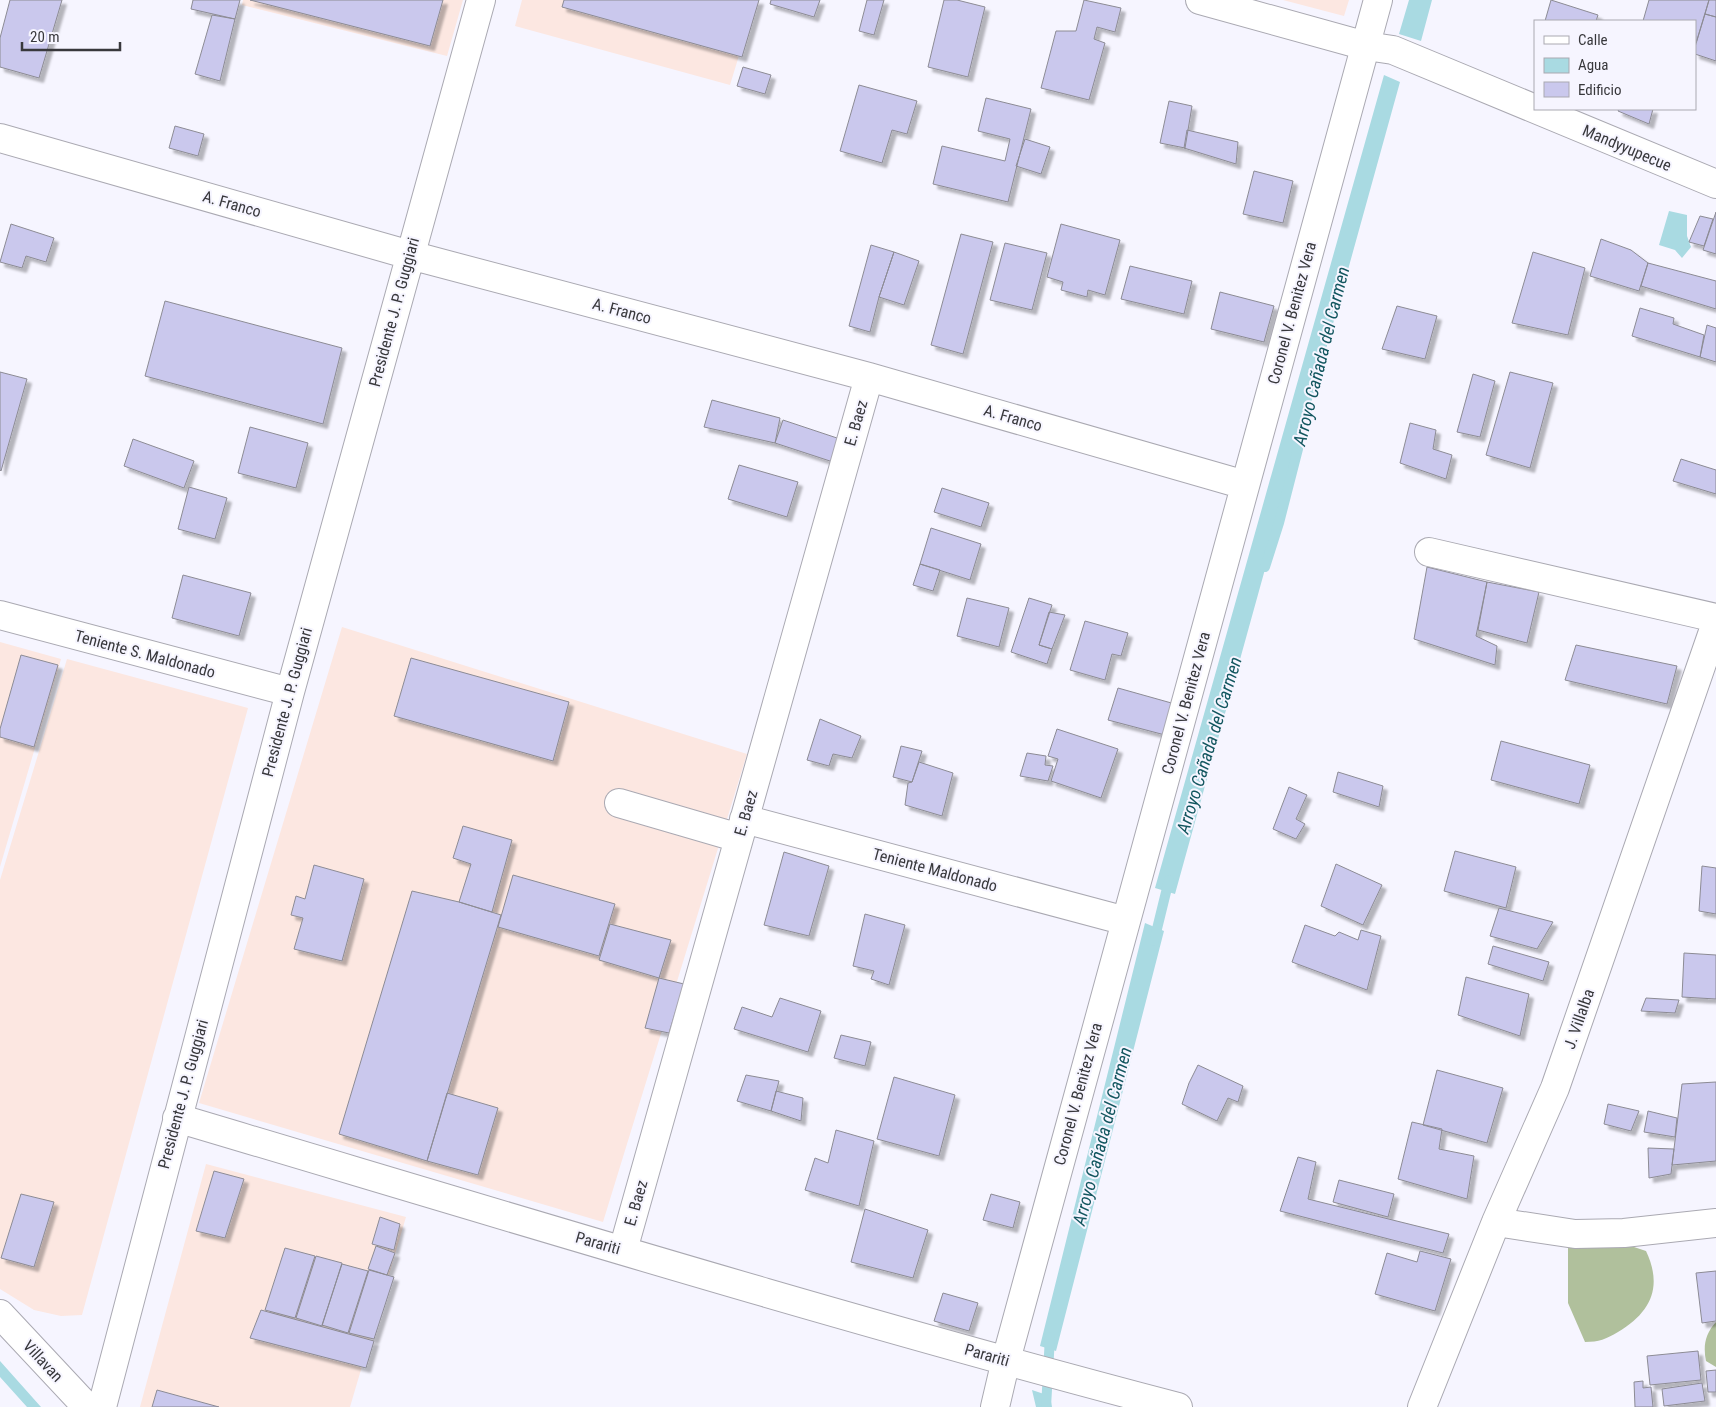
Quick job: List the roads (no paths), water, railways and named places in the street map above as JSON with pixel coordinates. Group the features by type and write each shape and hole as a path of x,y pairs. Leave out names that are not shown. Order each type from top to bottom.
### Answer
{"street":[{"name":"Presidente J. P. Guggiari","path":"102,1407 290,692 481,0"},
{"path":"1200,0 1366,46"},
{"name":"Coronel V. Benitez Vera","path":"995,1407 1013,1362 1126,921 1378,0"},
{"name":"Mandyyupecue","path":"1366,46 1393,50 1534,109"},
{"name":"Mandyyupecue","path":"1537,110 1716,184"},
{"name":"A. Franco","path":"0,138 410,255 869,376 1245,485"},
{"name":"E. Baez","path":"623,1250 869,376"},
{"path":"1429,552 1716,618"},
{"name":"Teniente S. Maldonado","path":"0,616 290,692"},
{"name":"J. Villalba","path":"1422,1407 1496,1222 1555,1088 1716,623"},
{"name":"Teniente Maldonado","path":"619,803 742,829 1126,921"},
{"name":"Parariti","path":"177,1118 623,1250 1072,1379 1178,1407"},
{"path":"1496,1222 1575,1234 1624,1233 1716,1223"},
{"name":"Villavan","path":"0,1314 87,1407"}],"water":[{"path":"1409,0 1432,0 1421,41 1399,34"},
{"path":"1384,75 1400,82 1175,894 1155,888"},
{"path":"1669,211 1687,215 1687,236 1691,247 1682,258 1675,250 1659,245"},
{"path":"1145,923 1164,931 1056,1351 1040,1346"},
{"path":"0,1361 41,1407 27,1407 0,1377"},
{"path":"1032,1390 1050,1396 1052,1407 1036,1407"}],"waterway":[{"name":"Arroyo Cañada del Carmen","path":"1265,567 1279,523 1298,449"},
{"name":"Arroyo Cañada del Carmen","path":"1154,941 1169,880"},
{"name":"Arroyo Cañada del Carmen","path":"1046,1407 1050,1337"}]}
